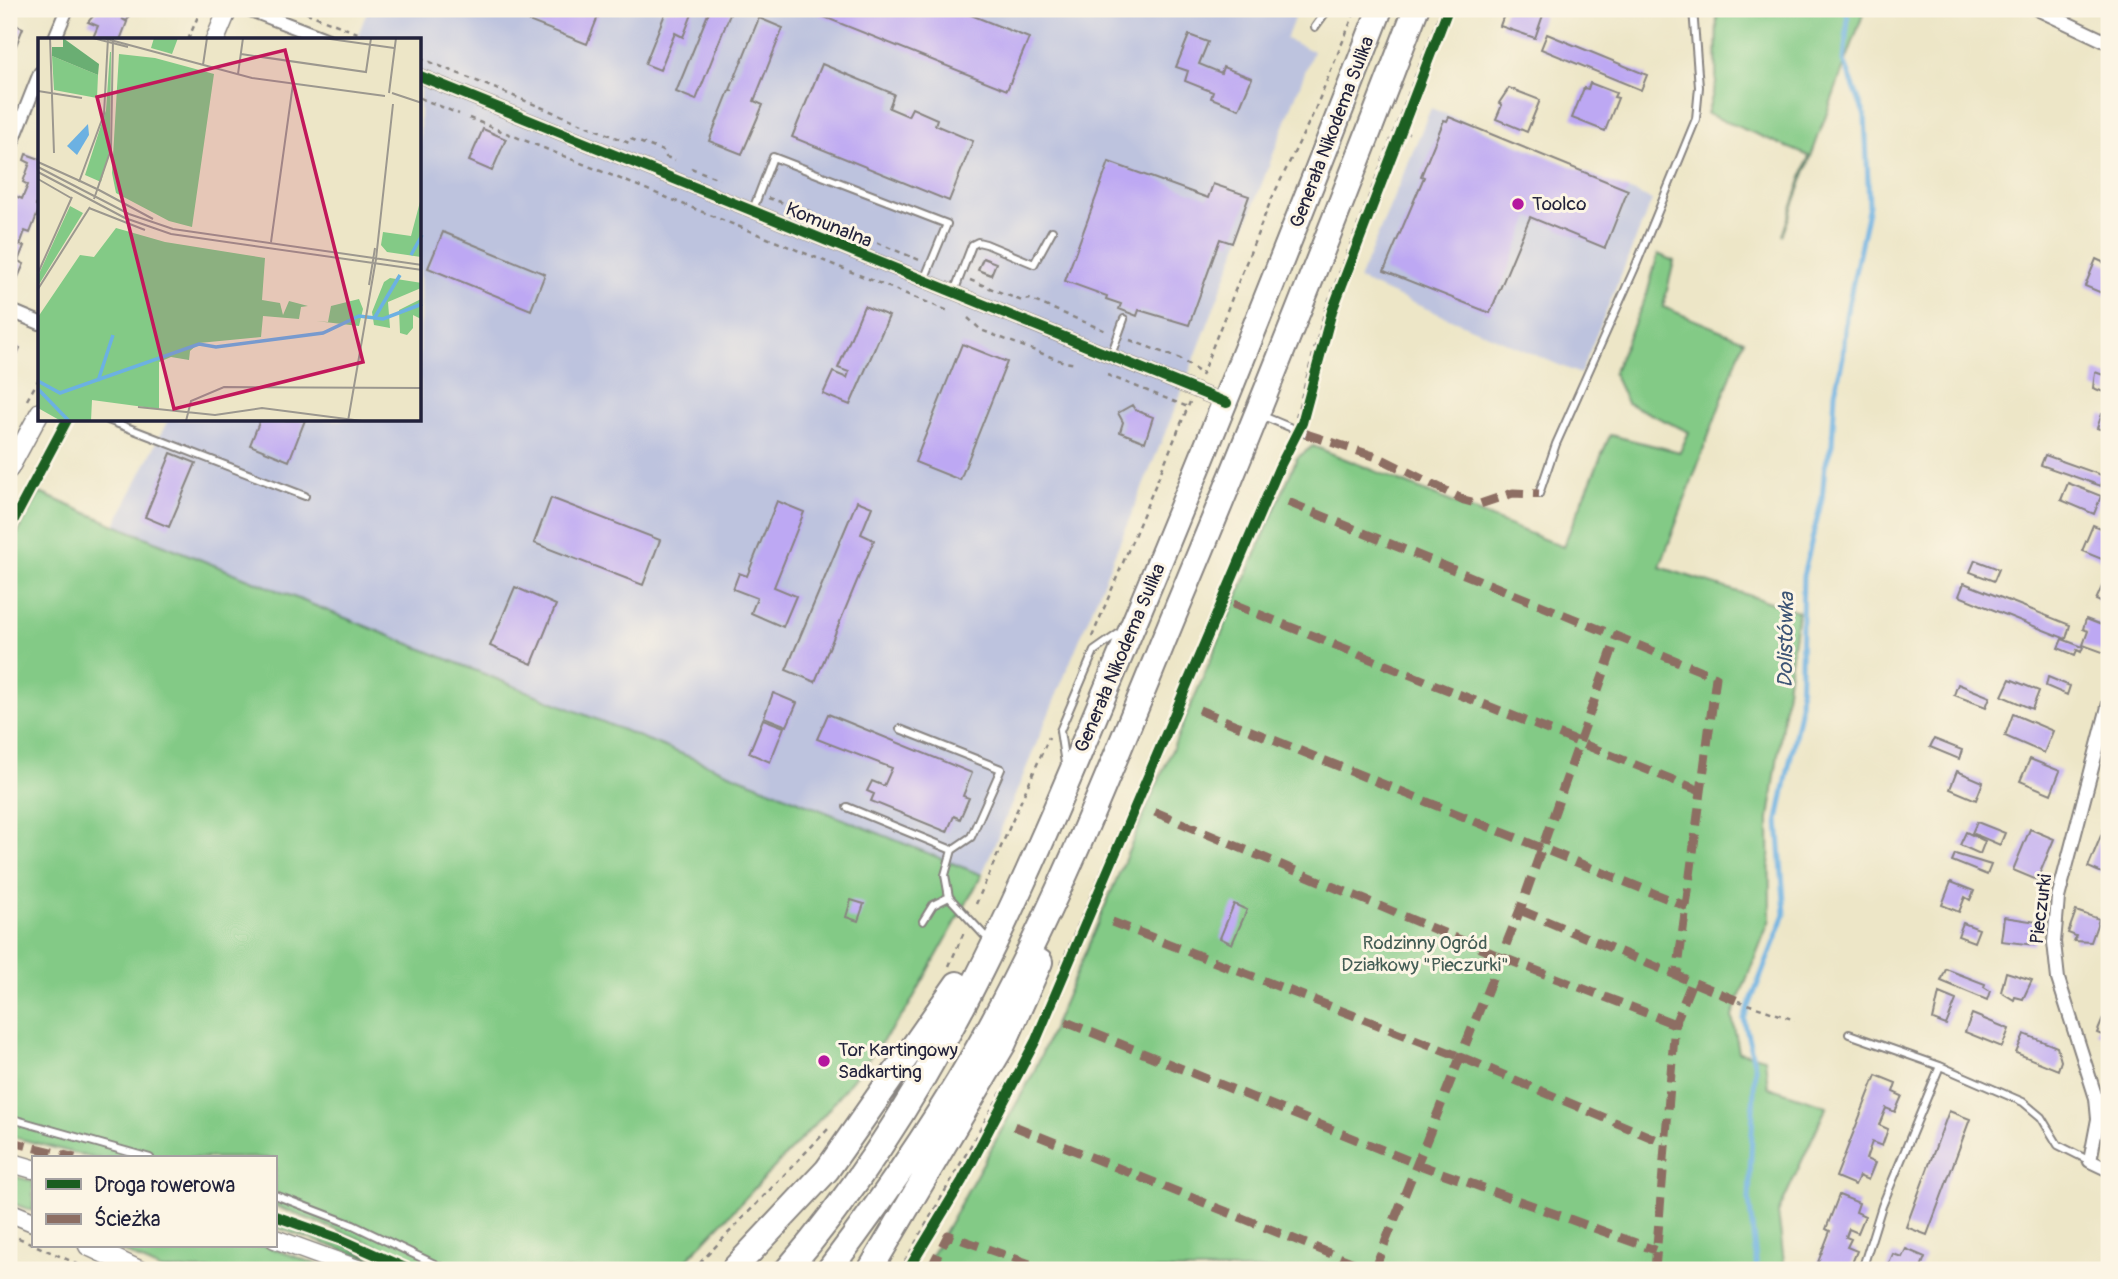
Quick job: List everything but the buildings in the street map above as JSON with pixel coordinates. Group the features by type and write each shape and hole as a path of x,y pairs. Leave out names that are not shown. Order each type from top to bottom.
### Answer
{"highway":[{"name":"Generała Nikodema Sulika","path":"788,1270 855,1182 911,1097 1016,902 1227,403 1380,9"},
{"name":"Generała Nikodema Sulika","path":"829,1270 887,1194 943,1108 992,1023 1051,903 1258,414 1416,9"},
{"path":"870,1270 1003,1045 1076,882 1108,773"},
{"path":"733,1270 841,1151 937,1016 975,931 1004,894 1049,826"}],"main road":[{"path":"216,38 228,9"},
{"path":"9,469 38,416"},
{"path":"9,1162 32,1169"},
{"path":"9,1212 32,1222"},
{"path":"276,1239 360,1270"},
{"path":"92,1248 139,1270"}],"street":[{"path":"55,38 66,9"},
{"path":"248,9 323,38"},
{"path":"2036,9 2109,43"},
{"name":"Komunalna","path":"422,77 751,213 1227,403"},
{"path":"9,151 38,79"},
{"path":"9,310 38,322"},
{"name":"Pieczurki","path":"2090,1161 2098,1119 2096,1098 2058,979 2054,942 2058,898 2109,703"},
{"path":"2090,1161 2109,1170"}],"lane":[{"path":"1315,27 1328,9"},
{"path":"1539,494 1556,444 1634,270 1696,119 1699,87 1693,9"},
{"path":"751,213 773,157 947,223 923,282"},
{"path":"953,294 972,245 978,242 1034,264 1052,231"},
{"path":"1110,357 1124,319"},
{"path":"1258,414 1303,433"},
{"path":"112,422 305,496"},
{"path":"901,729 1001,769 971,837 952,850 946,875 949,897 975,931"},
{"path":"847,807 952,850"},
{"path":"923,921 933,905 949,897"},
{"path":"1849,1034 1940,1066 2023,1102 2041,1117 2058,1145 2090,1161"},
{"path":"1862,1270 1882,1206 1940,1066"},
{"path":"9,1118 143,1156"},
{"path":"276,1195 353,1225 447,1270"}],"path":[{"path":"189,38 201,9"},
{"path":"297,9 370,38"},
{"path":"1126,338 1180,359 1202,374 1205,371 1271,200 1314,112 1356,9"},
{"path":"1059,976 1224,601 1279,468 1303,433 1332,311 1441,9"},
{"path":"1295,420 1325,310 1448,9"},
{"path":"422,59 629,143 631,139 663,151 666,157 675,160"},
{"path":"422,99 459,114"},
{"path":"450,117 453,111"},
{"path":"469,118 951,312"},
{"path":"1398,129 1413,135"},
{"path":"691,167 719,179"},
{"path":"759,194 810,211 813,217 931,265"},
{"path":"970,280 1022,301 1028,299 1110,332"},
{"path":"968,318 981,330 1064,362 1077,364"},
{"path":"1107,375 1188,407"},
{"path":"1224,601 1288,437"},
{"path":"942,976 975,931"},
{"path":"1739,1001 1795,1020"},
{"path":"908,1270 962,1181 1020,1072"},
{"path":"900,1270 945,1196 1008,1080"},
{"path":"693,1270 837,1119"},
{"path":"9,1234 32,1244"},
{"path":"9,1241 78,1270"},
{"path":"42,1248 91,1270"}],"shaded area":[{"path":"368,9 1298,9 1286,39 1313,51 1175,409 982,875 115,525 167,422 422,422 422,38 357,38"},
{"path":"1431,108 1652,200 1580,374 1359,280"}],"green space":[{"path":"1717,9 1865,9 1782,236 1809,156 1707,114 1716,83"},
{"name":"Rodzinny Ogród Działkowy \"Pieczurki\"","path":"1658,254 1674,261 1663,307 1744,340 1660,567 1798,611 1769,819 1770,919 1732,1016 1739,1052 1765,1058 1768,1087 1827,1106 1778,1213 1785,1270 923,1270 1033,1074 1297,458 1313,446 1563,547 1610,435 1680,452 1689,432 1627,403 1613,373 1647,294"},
{"path":"40,493 982,875 906,1011 824,1115 677,1270 439,1270 276,1206 276,1156 85,1156 9,1136 9,549"},
{"path":"9,1175 32,1181 32,1211 9,1202"},
{"path":"276,1220 344,1244 379,1262 276,1227"},
{"path":"116,1248 271,1248 333,1270 161,1270"}],"waterway":[{"name":"Dolistówka","path":"1757,1270 1749,1199 1755,1067 1744,1019 1785,914 1778,820 1800,711 1803,576 1822,499 1825,465 1832,445 1835,392 1843,357 1846,316 1869,205 1865,116 1844,61 1848,18 1845,9"}],"marked path":[{"path":"1306,434 1380,458 1464,500 1480,504 1513,493 1539,494"},
{"path":"1288,502 1716,677 1677,975"},
{"path":"1233,604 1703,792"},
{"path":"1374,1270 1520,910 1616,639"},
{"path":"1199,710 1688,907"},
{"path":"1155,812 1501,957 1675,1024"},
{"path":"1520,910 1738,1001"},
{"path":"1112,922 1461,1057 1664,1143"},
{"path":"1655,1270 1675,1024 1692,982"},
{"path":"1066,1022 1417,1164 1655,1250"},
{"path":"1014,1126 1371,1270"},
{"path":"9,1141 67,1156"},
{"path":"930,1270 948,1235 1047,1270"}],"cycle path":[{"path":"908,1270 962,1181 1036,1040 1279,468 1302,423 1332,311 1448,9"},
{"path":"422,77 1227,403"},
{"path":"9,529 66,422"},
{"path":"276,1216 340,1239 410,1270"}],"place":[{"name":"Toolco","path":"1518,204"},
{"name":"Tor Kartingowy Sadkarting","path":"824,1061"}]}
